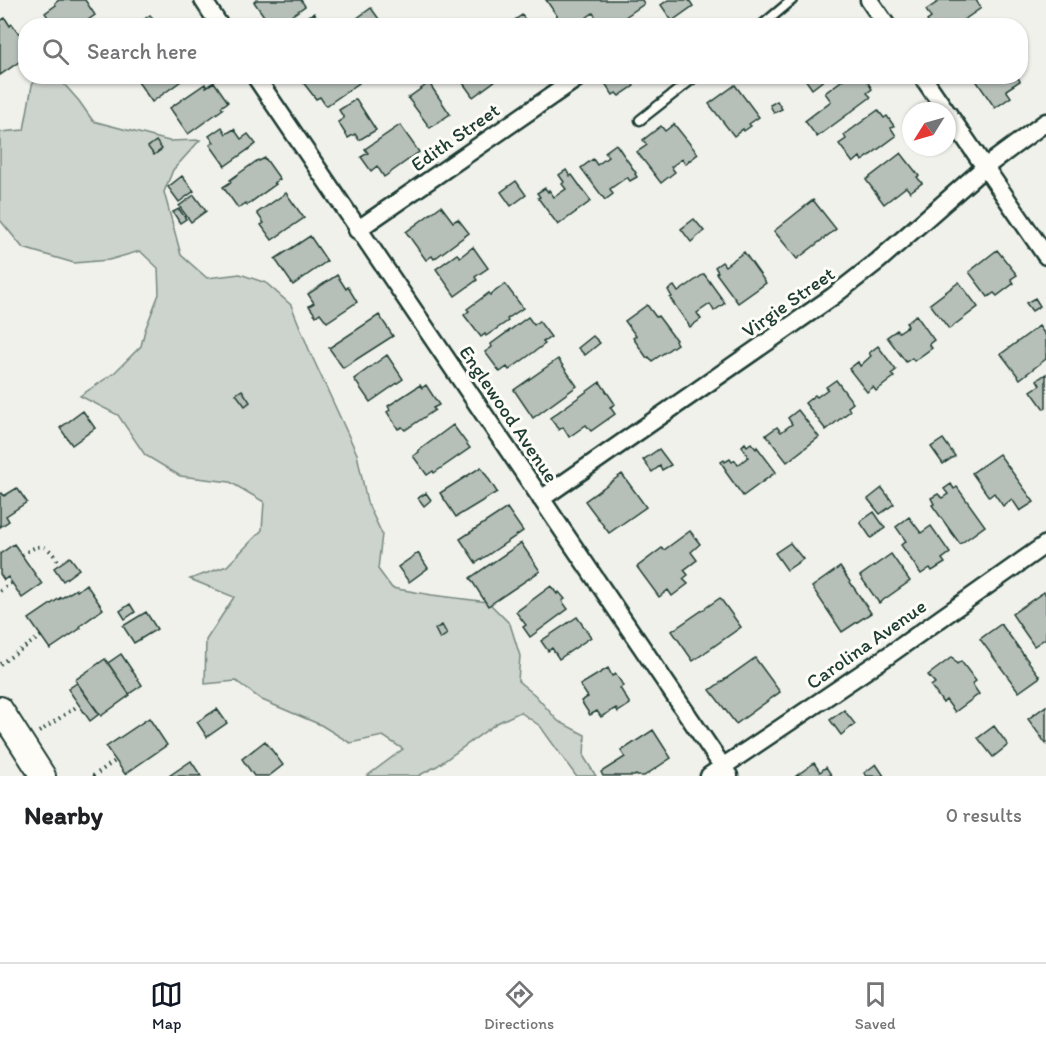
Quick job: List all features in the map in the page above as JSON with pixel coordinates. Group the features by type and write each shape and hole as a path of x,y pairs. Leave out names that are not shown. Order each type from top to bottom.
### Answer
{"street":[{"path":"203,0 215,18"},
{"path":"869,0 881,18"},
{"name":"Englewood Avenue","path":"260,84 357,230 542,499 720,773"},
{"name":"Edith Street","path":"357,230 569,84"},
{"path":"928,84 940,102"},
{"name":"Virgie Street","path":"542,499 832,297 878,261 985,167 1046,123"},
{"path":"956,125 1046,256"},
{"name":"Carolina Avenue","path":"720,773 1046,544"},
{"path":"0,709 43,776"}],"lane":[{"path":"771,18 792,0"},
{"path":"640,120 686,84"}],"path":[{"path":"22,555 42,546 52,551 60,564"},
{"path":"0,591 12,582"},
{"path":"0,664 41,636"},
{"path":"46,727 79,705"},
{"path":"93,776 115,761"}],"shaded area":[{"path":"64,84 93,121 169,141 200,140 173,170 164,192 181,255 207,278 240,274 266,283 291,305 357,454 367,502 382,534 378,569 392,588 488,602 510,624 520,656 518,681 535,695 558,721 585,735 584,757 596,776 576,776 540,726 520,712 497,723 437,766 418,776 367,776 403,749 383,736 350,743 321,725 262,700 236,681 205,684 206,640 234,597 190,579 227,566 262,530 264,502 230,482 180,476 145,455 118,415 80,396 114,373 141,346 159,294 158,268 140,251 109,260 74,263 23,248 0,220 0,132 24,130 32,85"}],"building":[{"path":"59,0 85,0 95,15 91,18 48,18 45,13 56,5 55,3"},
{"path":"257,0 301,0 305,6 288,18 265,18 254,2"},
{"path":"546,0 642,0 644,4 624,18 596,18 593,13 586,18 558,18"},
{"path":"668,0 689,0 693,6 676,18 670,18 661,5"},
{"path":"941,0 976,0 981,8 967,18 931,18 926,10"},
{"path":"371,8 378,18 357,18"},
{"path":"314,13 317,18 305,18"},
{"path":"5,18 18,32 18,63 0,75 0,21"},
{"path":"140,84 177,84 152,102"},
{"path":"205,84 206,87 215,84 228,102 221,107 223,109 188,134 170,108"},
{"path":"304,84 358,84 326,106 320,97 316,99"},
{"path":"430,84 450,114 430,128 408,98"},
{"path":"464,84 491,84 473,97"},
{"path":"605,84 633,84 634,86 619,96 616,93 613,95"},
{"path":"809,84 819,84 812,89"},
{"path":"837,84 869,84 872,89 867,93 871,97 817,137 805,121 831,101 825,93"},
{"path":"978,84 1015,84 1006,90 1011,97 995,108"},
{"path":"735,85 759,117 749,124 751,126 734,136 709,104"},
{"path":"356,99 376,130 359,140 355,134 348,138 338,122 344,118 339,110"},
{"path":"777,101 782,109 774,113 770,105"},
{"path":"878,110 884,118 887,116 894,126 891,128 896,136 862,161 860,157 853,163 839,144 846,139 844,135"},
{"path":"674,124 698,154 685,164 682,159 671,167 675,172 661,183 637,152 647,145 643,140 661,126 665,131"},
{"path":"400,125 419,152 384,177 377,166 371,171 361,157 368,153 365,149"},
{"path":"222,127 226,134 234,129 241,139 248,134 256,144 225,166 210,145 214,142 209,136"},
{"path":"156,141 162,149 154,155 148,147"},
{"path":"616,144 637,177 630,181 627,177 610,189 613,194 605,200 581,168 593,159 597,165 608,157 605,152"},
{"path":"901,153 922,183 910,192 906,187 884,204 866,180"},
{"path":"265,158 280,179 247,205 246,203 238,208 223,187 258,160"},
{"path":"566,170 591,201 558,225 538,198 540,197 537,193 545,188 554,197 566,189 559,175"},
{"path":"182,176 194,191 179,202 168,187"},
{"path":"516,181 526,195 511,206 501,192"},
{"path":"286,193 304,218 272,240 261,225 264,223 257,213"},
{"path":"194,195 206,211 191,222 179,206"},
{"path":"813,200 836,229 797,259 774,231"},
{"path":"441,206 453,222 458,219 469,233 434,259 432,256 426,260 406,232"},
{"path":"179,209 186,219 180,223 173,212"},
{"path":"694,219 704,231 691,242 681,229"},
{"path":"310,236 327,261 293,285 275,259"},
{"path":"473,247 488,268 475,277 477,280 455,296 436,269 457,254 460,257"},
{"path":"997,250 1017,275 1011,279 1014,283 997,296 994,293 988,297 969,272"},
{"path":"744,252 766,283 738,303 716,273 718,272 715,267 722,262 725,266"},
{"path":"704,274 725,303 714,311 710,304 697,313 701,319 690,327 670,298 672,297 668,290 674,286 678,292"},
{"path":"337,275 357,302 327,322 320,313 316,316 309,306 314,303 308,294"},
{"path":"959,282 978,307 949,329 930,304"},
{"path":"505,284 523,308 507,319 508,321 481,337 464,315 469,311 467,309"},
{"path":"1035,298 1040,306 1032,311 1026,303"},
{"path":"647,305 656,317 658,316 677,344 652,361 649,357 647,358 633,338 636,336 625,321"},
{"path":"379,315 393,336 343,368 329,348"},
{"path":"916,315 934,340 929,344 932,348 914,361 912,358 906,362 887,337 908,326 906,323"},
{"path":"528,317 534,325 539,321 551,337 509,370 507,367 500,372 485,352 492,347 491,344"},
{"path":"1039,326 1046,336 1046,359 1020,379 1001,354"},
{"path":"593,336 600,343 585,355 578,348"},
{"path":"878,346 896,370 891,374 894,377 876,391 873,387 867,392 849,369 858,362 860,366 871,356 869,353"},
{"path":"387,355 403,379 370,402 354,379"},
{"path":"558,359 577,386 533,418 514,390"},
{"path":"1046,374 1046,408 1044,409 1031,391 1040,385 1037,380"},
{"path":"836,380 853,403 848,407 850,411 826,430 805,403 828,389 826,387"},
{"path":"600,382 615,404 610,407 615,414 591,431 586,425 569,437 563,427 559,430 550,418"},
{"path":"420,385 422,388 426,385 439,405 405,430 402,427 398,429 387,412 390,410 388,406"},
{"path":"242,390 250,402 245,406 236,394"},
{"path":"798,410 819,437 787,462 766,435 777,427 781,432 792,424 788,418"},
{"path":"83,411 95,428 72,445 60,428"},
{"path":"453,425 470,448 434,473 433,471 427,475 413,456"},
{"path":"943,439 955,456 943,464 931,447"},
{"path":"745,443 747,446 751,443 756,449 757,447 776,472 743,496 721,462 730,459 732,462 735,460 738,465 748,457 742,446"},
{"path":"659,449 671,465 662,470 660,466 652,472 643,460"},
{"path":"999,454 1034,502 1020,511 1012,499 1003,506 994,493 989,497 972,473"},
{"path":"481,467 497,492 456,517 440,493"},
{"path":"622,474 646,507 609,533 585,501"},
{"path":"951,484 954,489 957,487 985,526 960,544 932,505 934,504 931,498 938,494 942,498 948,494 944,489"},
{"path":"17,488 27,502 6,516 9,521 0,527 0,495 2,493 4,496"},
{"path":"882,488 894,504 880,514 868,499"},
{"path":"426,493 431,500 424,506 418,498"},
{"path":"507,508 523,531 476,563 460,539"},
{"path":"874,512 885,528 871,538 860,522"},
{"path":"909,517 921,533 931,526 950,553 942,559 945,563 932,571 930,568 921,574 901,545 906,541 896,527"},
{"path":"690,531 700,544 691,552 697,560 684,570 688,575 683,579 688,584 672,596 668,590 659,597 637,567"},
{"path":"521,543 540,571 488,606 470,578"},
{"path":"790,543 803,559 787,570 775,553"},
{"path":"14,544 42,584 22,598 8,577 4,580 0,574 0,554"},
{"path":"418,553 428,568 409,582 398,567"},
{"path":"891,554 910,581 879,603 860,576"},
{"path":"70,557 79,569 63,581 54,568"},
{"path":"840,567 871,613 842,632 812,587"},
{"path":"86,584 103,609 80,626 81,628 50,649 29,619"},
{"path":"551,586 565,599 562,601 568,609 530,637 523,627 526,625 516,612"},
{"path":"1044,592 1046,595 1046,638 1034,646 1012,614"},
{"path":"720,598 741,627 693,661 672,631"},
{"path":"130,604 135,612 125,619 120,611"},
{"path":"146,612 157,629 134,643 123,626"},
{"path":"577,617 591,637 559,659 552,648 548,651 541,641"},
{"path":"1001,624 1040,677 1019,692 980,639"},
{"path":"442,625 447,634 440,639 435,629"},
{"path":"121,654 142,685 129,694 108,663"},
{"path":"952,657 957,664 961,661 976,681 972,684 979,694 955,712 946,700 943,703 931,686 935,683 928,675"},
{"path":"755,658 780,692 736,724 710,690"},
{"path":"105,659 130,695 101,716 75,680"},
{"path":"608,668 612,676 616,674 621,682 623,686 620,688 630,704 618,712 616,708 601,717 597,711 590,715 581,701 588,697 580,685"},
{"path":"77,683 99,714 90,721 68,689"},
{"path":"1046,706 1046,744 1028,719"},
{"path":"217,709 227,723 207,737 197,722"},
{"path":"844,710 855,724 841,735 830,720"},
{"path":"149,718 167,745 125,774 106,747"},
{"path":"994,726 1008,745 993,757 978,738"},
{"path":"653,730 671,758 644,776 603,776 601,772 625,757 621,751"},
{"path":"265,741 283,765 269,776 254,776 242,759"},
{"path":"191,761 201,776 169,776"},
{"path":"814,763 820,772 826,767 832,776 796,776"},
{"path":"876,764 884,776 867,776 864,773"}]}
